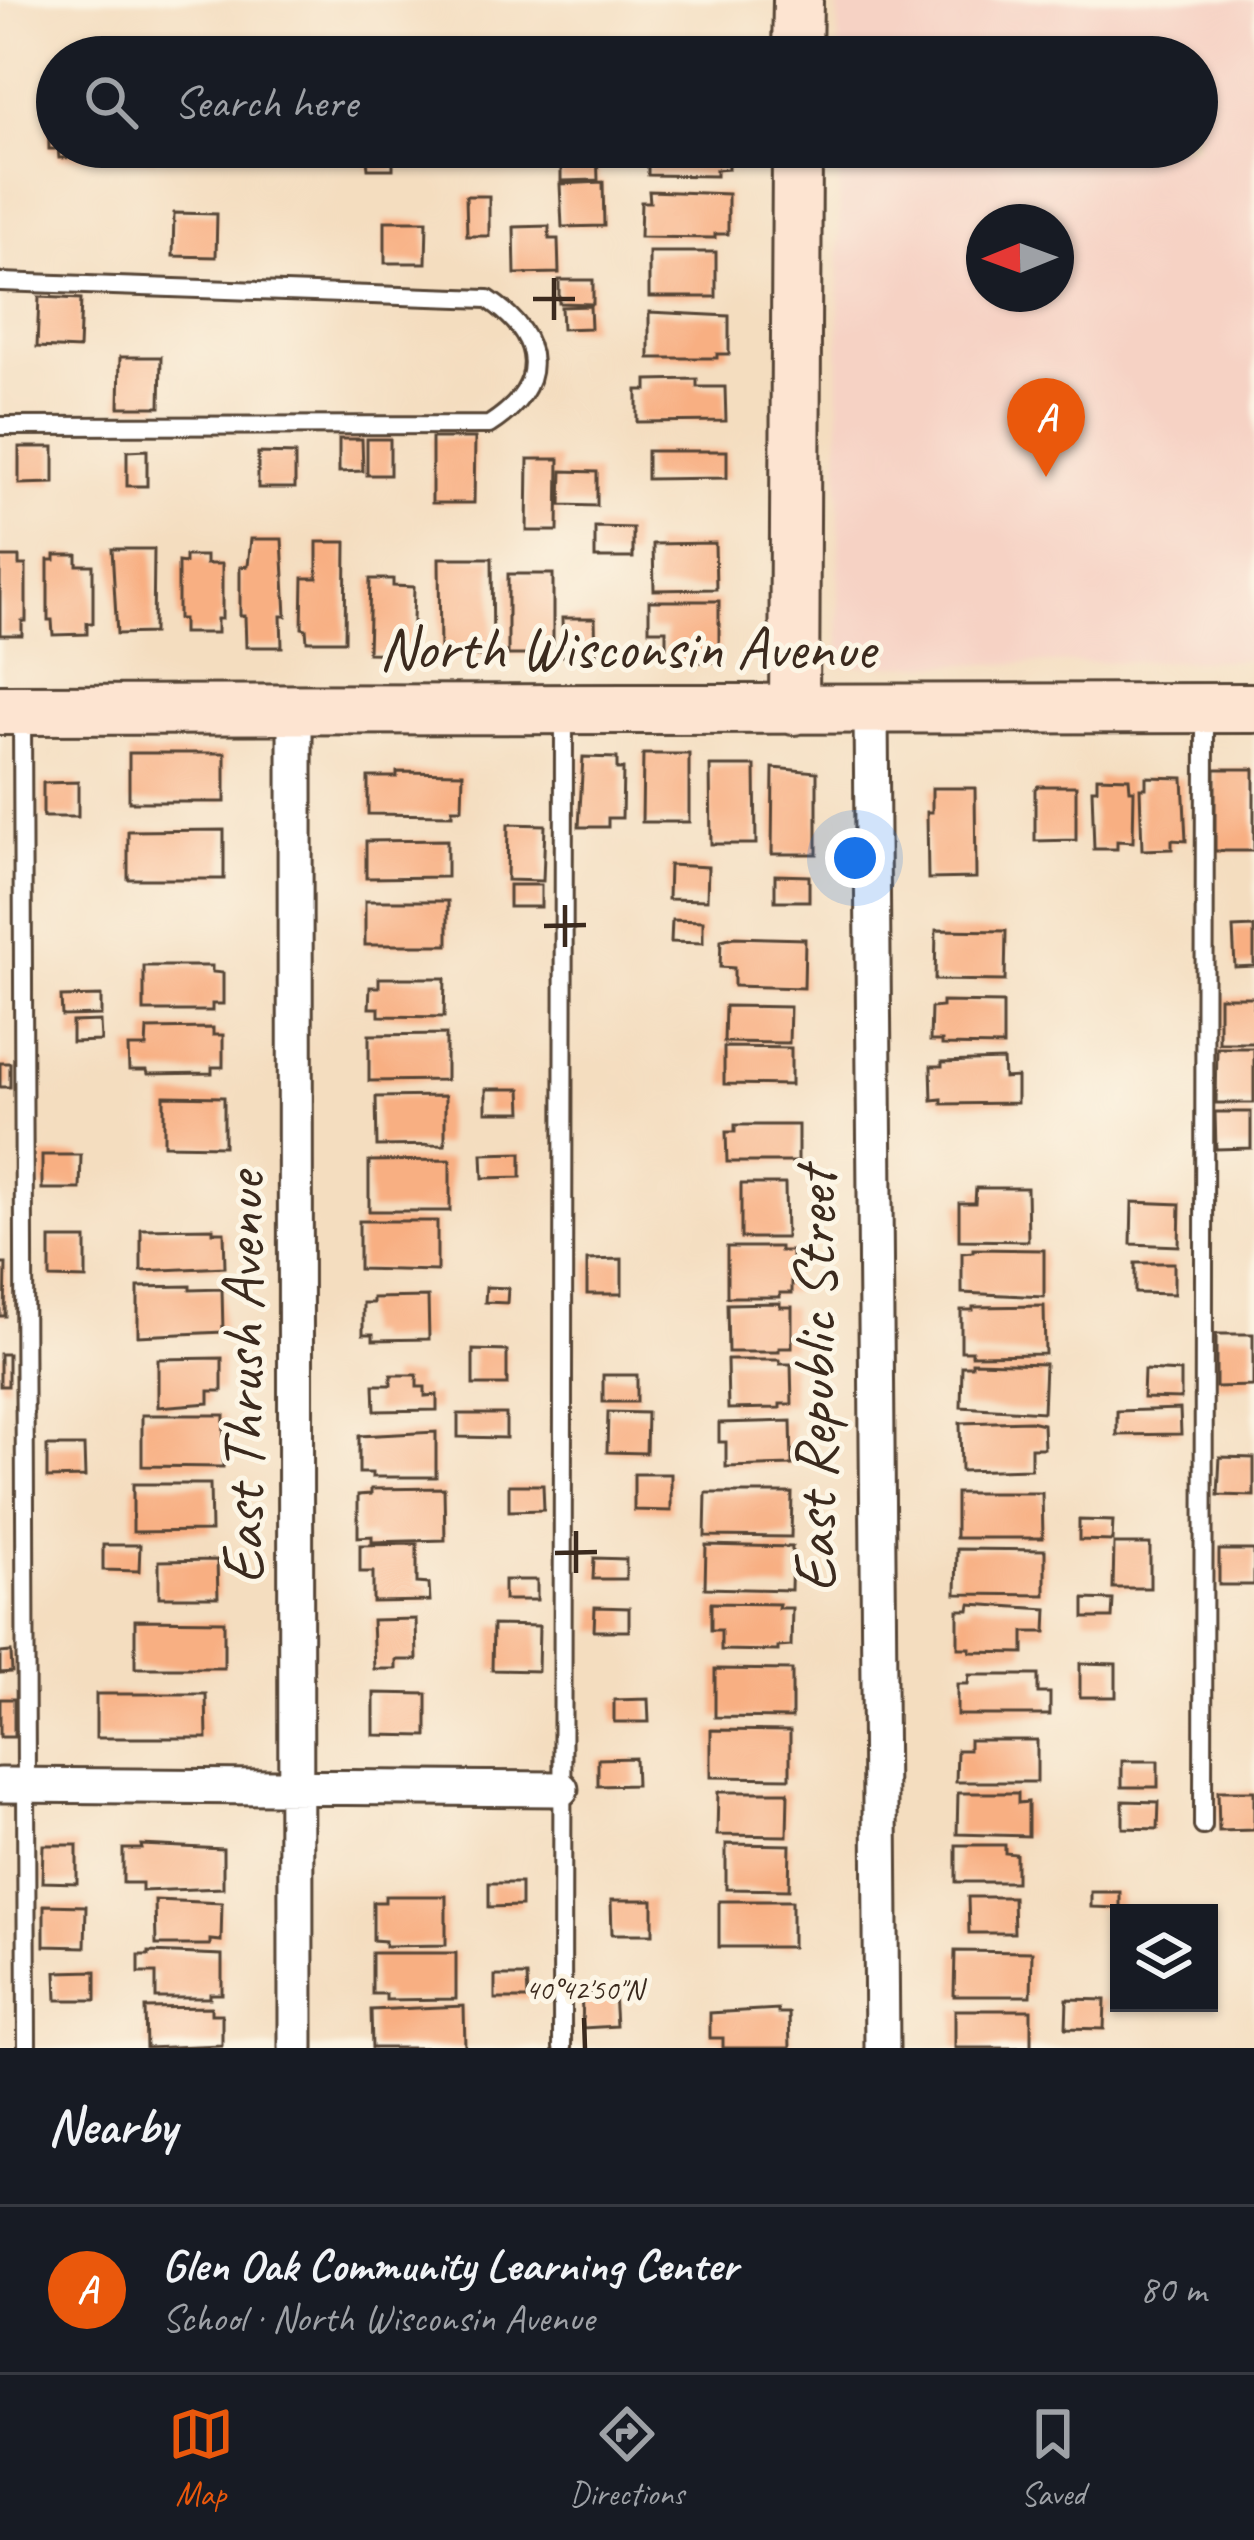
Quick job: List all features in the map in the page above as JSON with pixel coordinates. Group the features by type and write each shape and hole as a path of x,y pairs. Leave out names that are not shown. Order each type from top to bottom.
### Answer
{"street":[{"path":"797,0 797,36"},
{"path":"794,710 797,168"},
{"name":"North Wisconsin Avenue","path":"11,710 1254,708"},
{"name":"East Thrush Avenue","path":"295,709 296,2048"},
{"name":"East Republic Street","path":"872,712 882,2048"},
{"path":"13,1785 561,1789"}],"lane":[{"path":"0,282 488,298 516,318 533,358 530,381 513,410 489,424 0,426"},
{"path":"1203,1826 1205,708"},
{"path":"11,710 13,1785 27,2048"},
{"path":"562,2048 564,710"}],"shaded area":[{"path":"838,0 1254,0 1254,660 839,666 839,168 1218,168 1218,36 839,36"}],"building":[{"path":"561,168 598,168 598,180 561,181"},
{"path":"648,168 728,168 716,170 716,176 648,175"},
{"path":"603,182 604,226 562,227 560,184"},
{"path":"649,191 728,194 728,234 640,237 641,202 650,202"},
{"path":"466,196 489,196 489,236 467,236"},
{"path":"174,213 217,214 216,257 173,256"},
{"path":"385,221 427,221 426,263 385,263"},
{"path":"549,226 549,239 558,239 559,273 515,274 514,227"},
{"path":"649,252 716,252 716,297 649,297"},
{"path":"559,280 593,280 593,304 559,303"},
{"path":"39,297 81,299 79,349 37,347"},
{"path":"590,306 591,328 562,329 561,307"},
{"path":"649,312 729,316 729,354 649,358"},
{"path":"120,357 161,357 160,407 119,407"},
{"path":"697,379 697,387 725,387 726,421 637,422 637,390 647,390 647,380"},
{"path":"432,438 475,438 474,503 432,503"},
{"path":"339,439 362,439 363,471 339,472"},
{"path":"367,439 390,439 390,475 367,475"},
{"path":"19,447 54,447 54,483 19,484"},
{"path":"147,450 147,486 127,486 127,451"},
{"path":"647,451 727,451 727,478 647,479"},
{"path":"258,453 295,454 295,488 258,488"},
{"path":"528,459 559,459 558,531 527,531"},
{"path":"562,471 597,472 597,506 561,505"},
{"path":"595,527 633,528 633,558 595,558"},
{"path":"251,539 282,539 286,616 281,616 282,647 246,647 245,616 240,616 240,567 248,566"},
{"path":"317,542 346,542 345,641 307,641 302,628 303,578 317,578"},
{"path":"715,543 716,589 654,590 653,544"},
{"path":"112,549 154,549 153,633 117,634"},
{"path":"55,555 77,555 77,565 93,565 93,623 87,623 87,634 53,635 52,620 48,620 48,560 55,560"},
{"path":"185,556 206,556 206,564 222,564 222,619 217,619 217,633 183,633 183,619 178,619 178,562 185,563"},
{"path":"0,557 19,557 19,565 26,565 22,635 0,635"},
{"path":"439,558 492,558 493,656 440,656"},
{"path":"508,574 553,574 553,655 508,655"},
{"path":"370,579 393,579 393,586 414,587 412,654 368,653"},
{"path":"649,601 719,601 719,662 666,662 666,630 649,630"},
{"path":"562,618 595,618 596,656 563,656"},
{"path":"129,753 225,753 225,802 129,802"},
{"path":"643,754 689,754 689,822 642,822"},
{"path":"583,757 617,758 617,769 623,769 622,818 608,818 608,827 579,827"},
{"path":"710,766 755,766 756,844 711,844"},
{"path":"773,768 817,772 817,854 772,854"},
{"path":"1215,769 1254,769 1254,851 1215,851"},
{"path":"397,772 463,773 462,809 452,809 452,815 368,814 368,777 397,777"},
{"path":"1097,777 1129,778 1130,790 1134,790 1133,842 1117,841 1117,849 1094,849 1092,789 1097,789"},
{"path":"1146,777 1183,778 1186,841 1172,840 1172,849 1142,850 1140,788 1146,788"},
{"path":"78,782 78,817 43,817 43,783"},
{"path":"1038,786 1076,786 1076,840 1035,841"},
{"path":"932,788 975,788 976,878 928,879 927,812 932,812"},
{"path":"508,824 545,825 543,881 507,880"},
{"path":"224,830 224,879 128,879 128,831"},
{"path":"447,840 447,877 366,878 366,841"},
{"path":"669,865 708,867 707,900 668,899"},
{"path":"775,875 809,876 809,901 775,901"},
{"path":"509,885 541,885 541,907 509,907"},
{"path":"365,901 448,901 448,945 365,945"},
{"path":"672,920 703,921 703,943 671,942"},
{"path":"1254,927 1254,966 1235,967 1233,928"},
{"path":"936,930 1006,931 1005,981 935,980"},
{"path":"805,939 804,988 734,986 734,968 720,967 721,940"},
{"path":"144,966 212,966 212,972 223,973 223,1004 212,1004 212,1011 144,1011"},
{"path":"379,978 445,978 444,1017 379,1016 379,1008 369,1008 370,987 379,987"},
{"path":"101,996 101,1015 62,1016 61,997"},
{"path":"1219,997 1254,997 1254,1043 1219,1043"},
{"path":"942,1002 1003,1003 1003,1046 930,1041 931,1008 942,1007"},
{"path":"725,1006 790,1007 789,1043 724,1042"},
{"path":"100,1021 101,1041 72,1042 72,1022"},
{"path":"213,1028 213,1035 223,1035 223,1067 212,1067 212,1073 129,1070 128,1047 146,1047 147,1029"},
{"path":"446,1034 446,1080 369,1081 369,1035"},
{"path":"724,1047 791,1048 791,1085 724,1084"},
{"path":"1217,1048 1254,1048 1254,1103 1216,1103"},
{"path":"1003,1060 1004,1078 1017,1077 1017,1103 942,1104 942,1099 932,1100 931,1066"},
{"path":"0,1063 10,1063 10,1087 0,1087"},
{"path":"486,1089 521,1089 522,1112 486,1112"},
{"path":"164,1096 224,1097 224,1146 164,1145"},
{"path":"445,1096 445,1145 377,1146 376,1097"},
{"path":"1215,1112 1251,1112 1251,1148 1216,1149"},
{"path":"735,1125 798,1125 798,1162 727,1162 726,1132 735,1132"},
{"path":"521,1153 521,1177 483,1178 482,1154"},
{"path":"42,1155 81,1155 80,1189 42,1189"},
{"path":"450,1160 450,1211 369,1211 369,1161"},
{"path":"741,1184 785,1184 786,1238 741,1238"},
{"path":"976,1188 1027,1188 1028,1241 959,1240 959,1203 975,1203"},
{"path":"1132,1202 1180,1204 1179,1246 1131,1244"},
{"path":"359,1221 437,1221 437,1271 359,1269"},
{"path":"213,1228 213,1232 224,1232 225,1267 141,1271 141,1229"},
{"path":"50,1239 86,1239 86,1279 50,1278"},
{"path":"727,1247 792,1251 792,1293 727,1297"},
{"path":"1044,1250 1044,1297 962,1293 962,1253"},
{"path":"622,1259 622,1294 587,1294 587,1260"},
{"path":"1135,1263 1174,1263 1174,1294 1135,1293"},
{"path":"0,1264 6,1264 5,1316 0,1316"},
{"path":"190,1286 190,1290 222,1289 223,1332 138,1336 138,1287"},
{"path":"486,1287 508,1288 507,1303 485,1302"},
{"path":"428,1297 429,1339 373,1340 373,1334 363,1334 363,1303 373,1303 373,1298"},
{"path":"780,1303 780,1307 792,1307 792,1348 728,1352 727,1304"},
{"path":"1044,1306 1045,1354 972,1355 972,1351 961,1351 961,1310"},
{"path":"1216,1334 1253,1334 1253,1386 1216,1387"},
{"path":"473,1350 507,1351 507,1385 473,1385"},
{"path":"0,1354 8,1354 8,1386 0,1386"},
{"path":"222,1358 222,1391 209,1391 209,1403 158,1407 158,1359"},
{"path":"727,1360 791,1364 792,1404 728,1409"},
{"path":"972,1362 1045,1364 1043,1412 961,1407 962,1366 972,1366"},
{"path":"1144,1370 1181,1372 1181,1399 1143,1398"},
{"path":"391,1375 417,1375 417,1387 425,1387 425,1396 437,1395 437,1410 375,1411 374,1385 391,1385"},
{"path":"603,1375 637,1375 637,1402 603,1402"},
{"path":"1180,1409 1181,1434 1117,1435 1117,1411"},
{"path":"608,1412 647,1413 646,1453 607,1452"},
{"path":"458,1414 506,1414 506,1438 458,1437"},
{"path":"142,1415 224,1415 223,1467 142,1466"},
{"path":"791,1421 792,1465 726,1467 726,1442 719,1442 719,1423"},
{"path":"960,1423 1043,1424 1044,1448 1031,1448 1031,1469 961,1471"},
{"path":"436,1432 436,1477 359,1473 359,1436"},
{"path":"47,1446 84,1446 85,1477 47,1478"},
{"path":"1220,1457 1254,1458 1254,1496 1218,1495"},
{"path":"634,1474 671,1474 671,1511 634,1510"},
{"path":"133,1484 210,1484 211,1531 133,1532"},
{"path":"509,1485 543,1485 544,1510 509,1511"},
{"path":"444,1488 445,1540 372,1542 372,1536 358,1537 358,1495 371,1494 371,1489"},
{"path":"706,1493 792,1493 791,1537 705,1536"},
{"path":"956,1493 1042,1493 1043,1538 956,1538"},
{"path":"1079,1520 1113,1521 1112,1541 1079,1540"},
{"path":"417,1544 417,1583 429,1584 430,1601 373,1602 373,1572 360,1572 360,1545"},
{"path":"1114,1544 1150,1544 1150,1588 1113,1588"},
{"path":"103,1545 140,1545 139,1571 103,1570"},
{"path":"706,1545 792,1547 791,1590 705,1588"},
{"path":"957,1549 1045,1550 1045,1595 956,1594"},
{"path":"1219,1550 1254,1550 1254,1585 1219,1585"},
{"path":"594,1558 626,1559 626,1579 593,1579"},
{"path":"217,1560 218,1597 159,1597 159,1561"},
{"path":"504,1580 537,1580 537,1600 504,1600"},
{"path":"1084,1599 1113,1600 1112,1618 1084,1618"},
{"path":"711,1603 792,1608 791,1646 778,1647 778,1651 721,1650 721,1630 711,1630"},
{"path":"970,1604 1047,1609 1046,1632 1024,1632 1024,1653 958,1648 958,1610 969,1610"},
{"path":"595,1607 629,1608 629,1631 594,1631"},
{"path":"416,1619 417,1660 396,1660 396,1669 374,1669 372,1620"},
{"path":"135,1620 224,1621 224,1668 135,1668"},
{"path":"493,1625 539,1626 538,1671 492,1670"},
{"path":"11,1652 12,1672 0,1673 0,1653"},
{"path":"1080,1663 1116,1664 1116,1697 1080,1697"},
{"path":"715,1669 792,1670 792,1718 715,1717"},
{"path":"969,1675 1038,1675 1038,1693 1050,1693 1050,1715 957,1715 957,1684 968,1684"},
{"path":"374,1693 427,1694 427,1736 374,1735"},
{"path":"96,1694 206,1694 207,1738 96,1738"},
{"path":"0,1699 14,1699 14,1737 0,1737"},
{"path":"648,1699 649,1722 614,1722 614,1700"},
{"path":"711,1730 790,1731 790,1778 711,1777"},
{"path":"969,1740 1037,1740 1037,1782 956,1782 957,1750 969,1750"},
{"path":"635,1758 636,1785 598,1786 598,1759"},
{"path":"1122,1761 1158,1761 1158,1787 1122,1787"},
{"path":"1218,1791 1254,1791 1254,1830 1219,1831"},
{"path":"718,1792 788,1792 787,1836 717,1835"},
{"path":"958,1793 1018,1793 1018,1803 1028,1802 1028,1836 957,1834"},
{"path":"1123,1801 1159,1802 1158,1829 1123,1828"},
{"path":"726,1844 790,1845 789,1890 726,1889"},
{"path":"43,1845 77,1845 77,1883 42,1882"},
{"path":"141,1845 223,1849 223,1888 142,1891 142,1883 123,1883 123,1849 142,1849"},
{"path":"956,1845 1005,1845 1005,1853 1016,1854 1016,1882 956,1882"},
{"path":"489,1883 521,1883 521,1906 489,1907"},
{"path":"1091,1892 1120,1892 1120,1904 1091,1907"},
{"path":"385,1896 446,1896 446,1945 385,1946 385,1941 373,1940 373,1902 385,1902"},
{"path":"968,1897 1013,1897 1014,1933 969,1933"},
{"path":"155,1900 222,1903 221,1941 156,1945"},
{"path":"611,1900 653,1900 653,1934 612,1934"},
{"path":"719,1901 792,1901 792,1947 719,1947"},
{"path":"44,1905 86,1906 85,1947 44,1946"},
{"path":"955,1951 1032,1952 1031,1996 954,1996"},
{"path":"372,1953 456,1953 456,1999 386,2000 386,1994 372,1994"},
{"path":"139,1955 222,1955 222,1994 156,1998 156,1973 139,1973"},
{"path":"96,1971 96,2000 57,2000 56,1972"},
{"path":"495,1976 527,1976 528,1999 495,1999"},
{"path":"614,1992 616,2026 583,2028 581,1994"},
{"path":"1067,1999 1105,2000 1104,2029 1066,2028"},
{"path":"464,2006 465,2048 372,2048 371,2010"},
{"path":"211,2007 211,2014 222,2014 222,2045 146,2048 145,2008"},
{"path":"778,2009 778,2013 789,2013 790,2048 723,2048 723,2038 710,2038 710,2013"},
{"path":"955,2010 1031,2010 1031,2048 955,2048"}],"place":[{"name":"Glen Oak Community Learning Center","path":"1046,477"}]}
